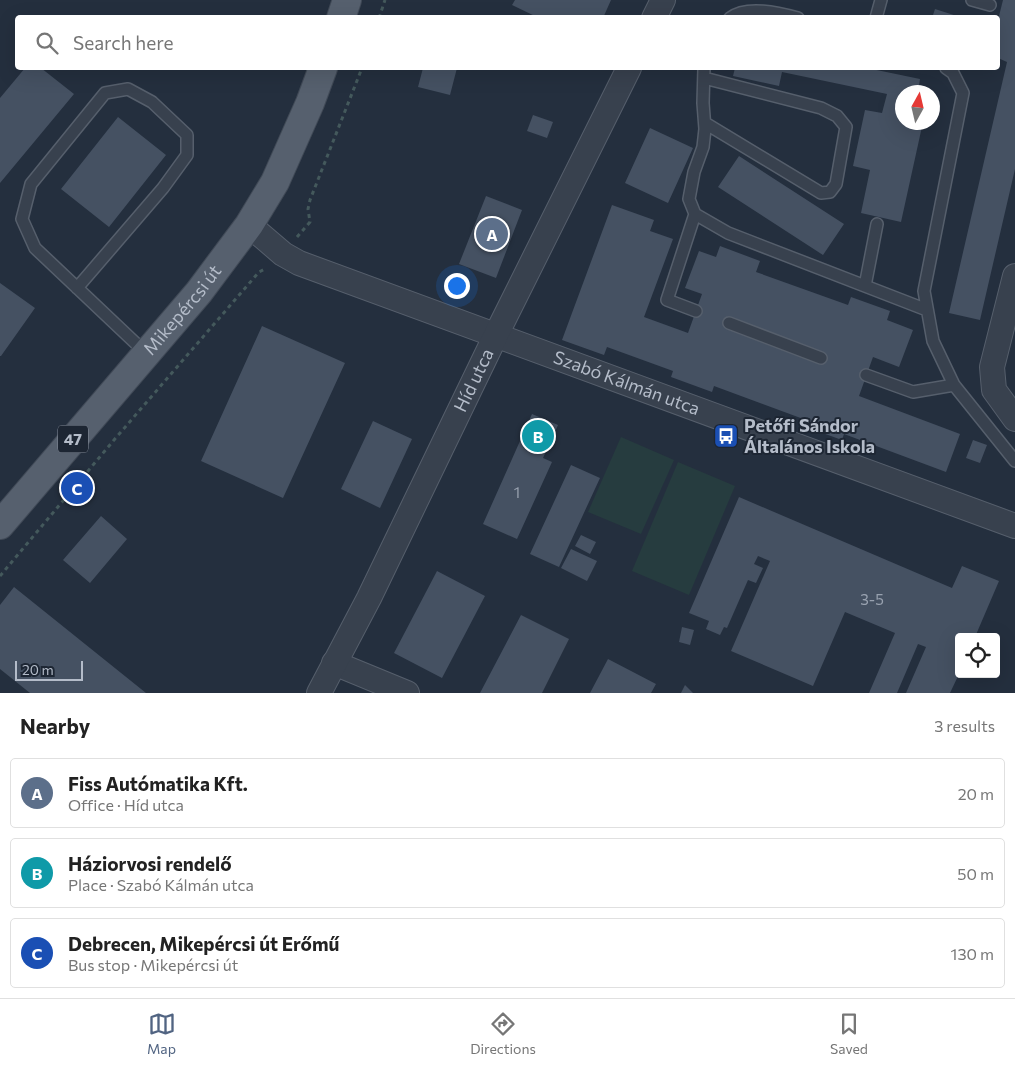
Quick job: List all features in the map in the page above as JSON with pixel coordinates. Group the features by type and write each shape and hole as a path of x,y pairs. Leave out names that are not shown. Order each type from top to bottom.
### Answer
{"main road":[{"path":"342,15 347,0"},
{"name":"Mikepércsi út","path":"0,525 199,292 249,225 274,182 310,103 322,70"}],"street":[{"path":"656,15 663,0"},
{"name":"Híd utca","path":"319,693 369,598 496,335 629,70"},
{"name":"Szabó Kálmán utca","path":"249,225 283,254 299,263 1014,522"},
{"path":"1015,276 992,367 994,390 1015,419"},
{"path":"334,663 407,693"}],"lane":[{"path":"877,15 881,0"},
{"path":"972,0 990,5"},
{"path":"734,15 736,13 770,11 786,15"},
{"path":"949,70 953,73 963,93 924,291 927,310 933,341 954,385 1015,461"},
{"path":"705,123 820,193 830,192 836,184 846,127 837,116 821,108 704,72 705,123 703,147 694,172 689,199 695,214 728,233 927,310"},
{"path":"77,288 163,188 187,155 187,135 152,102 128,89 105,94 31,184 22,219 36,248 77,288 146,354"},
{"path":"695,214 667,300 696,311"},
{"path":"865,286 877,224"},
{"path":"729,323 821,358"},
{"path":"866,375 913,392 954,385"}],"path":[{"path":"380,15 384,0"}],"green space":[{"path":"621,437 674,460 641,534 588,512"},
{"path":"678,462 735,486 689,595 632,571"}],"building":[{"path":"515,0 611,0 604,15 533,15 512,5"},
{"path":"1003,0 1015,0 1015,169 980,320 949,313 1007,62 1000,59 999,15"},
{"path":"935,9 954,15 933,15"},
{"path":"23,70 44,70 74,94 0,183 0,98"},
{"path":"422,70 456,70 450,95 418,87"},
{"path":"734,70 877,70 920,79 919,85 895,85 895,130 921,130 901,222 861,213 870,170 853,166 865,110 882,113 887,94 782,72 779,86 733,76"},
{"path":"533,115 553,122 547,138 527,131"},
{"path":"118,117 166,155 109,227 61,189"},
{"path":"650,128 693,148 668,203 625,183"},
{"path":"739,156 844,224 823,255 718,187"},
{"path":"486,196 522,210 496,278 459,264"},
{"path":"612,205 654,220 650,231 673,239 644,317 688,333 702,294 685,288 699,251 716,257 720,246 760,261 756,272 848,305 851,297 890,311 887,320 913,330 899,367 873,357 859,396 960,434 946,472 844,434 842,440 803,426 806,420 714,386 712,392 671,377 673,371 607,347 604,355 562,340"},
{"path":"0,283 35,308 1,356 0,356"},
{"path":"262,326 345,363 283,498 201,461"},
{"path":"532,414 558,425 543,458 552,462 517,539 483,524"},
{"path":"373,421 412,439 380,508 341,489"},
{"path":"973,440 987,445 980,463 966,458"},
{"path":"571,465 600,478 559,567 530,554"},
{"path":"739,497 952,588 962,566 999,581 977,633 955,633 955,678 957,678 950,693 906,693 926,647 918,644 897,693 869,693 895,633 845,612 813,686 731,651 770,561 758,556 754,564 763,568 756,583 748,580 727,628 724,627 720,635 706,629 709,621 689,613"},
{"path":"101,516 127,539 90,583 63,560"},
{"path":"581,535 596,542 590,554 575,546"},
{"path":"571,549 597,561 587,581 561,568"},
{"path":"437,571 485,596 442,678 394,653"},
{"path":"14,587 146,693 30,693 0,669 0,605"},
{"path":"521,615 569,639 542,693 480,693"},
{"path":"682,627 694,630 690,645 679,642"},
{"path":"608,659 656,684 651,693 590,693"},
{"path":"685,685 693,693 681,693"}],"place":[{"name":"Fiss Autómatika Kft.","path":"492,234"},
{"name":"Háziorvosi rendelő","path":"538,436"},
{"name":"Petőfi Sándor Általános Iskola","path":"726,436"},
{"name":"Debrecen, Mikepércsi út Erőmű","path":"77,488"}]}
